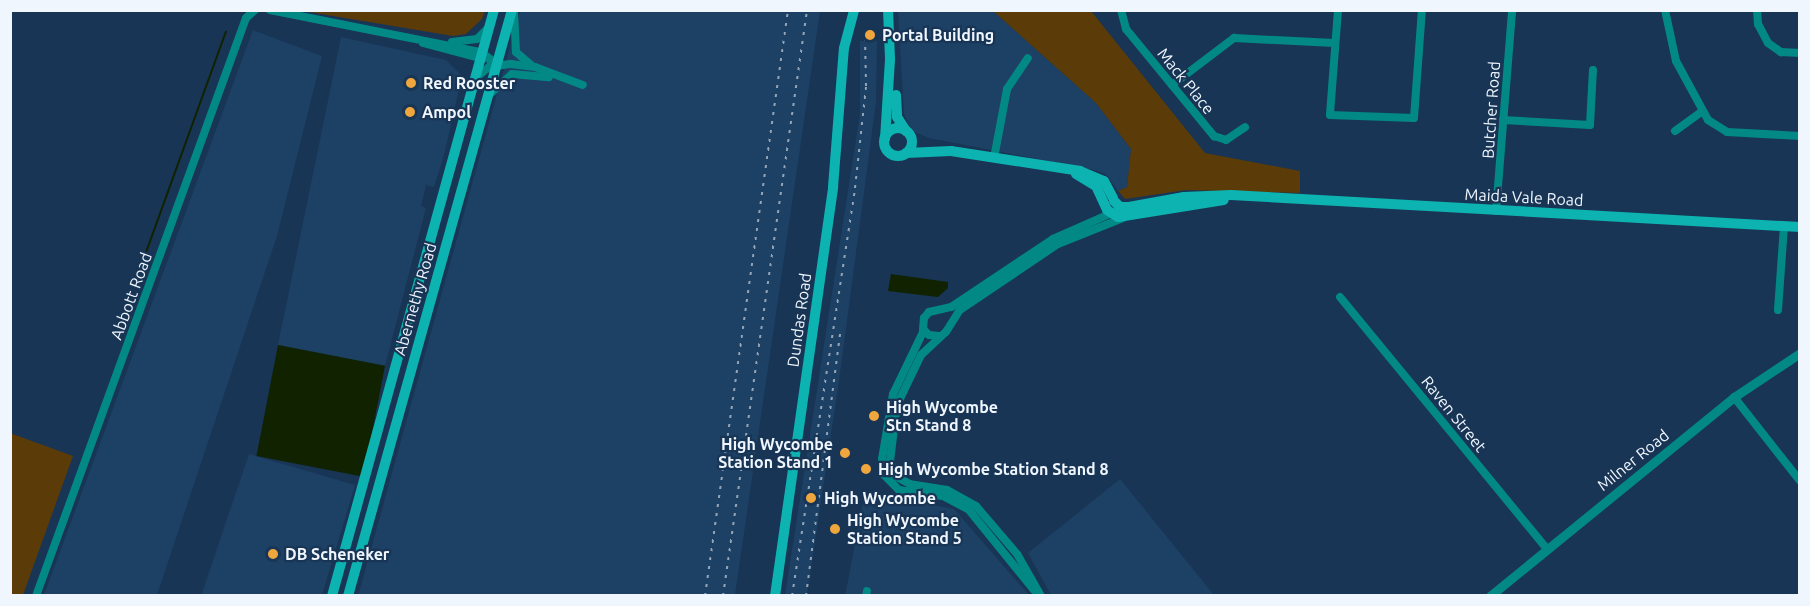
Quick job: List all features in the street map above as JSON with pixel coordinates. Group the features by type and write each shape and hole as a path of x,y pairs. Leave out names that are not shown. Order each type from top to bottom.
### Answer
{"main road":[{"name":"Abernethy Road","path":"332,596 472,86 488,60 501,49 513,10"},
{"name":"Dundas Road","path":"775,596 833,188 845,10"},
{"name":"Dundas Road","path":"844,48 854,10"},
{"path":"888,10 892,100 897,117 912,142 906,153"},
{"path":"895,10 892,100 885,139 888,152 897,156 906,153 951,152 1070,171 1096,186 1113,211"},
{"name":"Abernethy Road","path":"348,596 492,81 488,60 492,16"},
{"path":"885,139 894,129 908,133 919,142 951,152"},
{"name":"Maida Vale Road","path":"1113,211 1248,198 1800,227"}],"street":[{"name":"Abbott Road","path":"36,596 246,18 255,10"},
{"path":"270,10 433,40 477,39 492,16"},
{"path":"513,10 516,52 535,67"},
{"name":"Mack Place","path":"1121,10 1126,29 1217,139 1230,138 1245,127"},
{"path":"1338,10 1330,115 1414,118 1422,10"},
{"name":"Butcher Road","path":"1496,211 1512,10"},
{"path":"1665,10 1673,54 1701,112 1727,132 1800,136"},
{"path":"1757,10 1758,24 1768,43 1781,52 1800,53"},
{"path":"398,35 488,60 535,67 583,85 517,73 498,83 485,104"},
{"path":"1172,85 1234,38 1334,43"},
{"path":"433,40 488,60"},
{"path":"994,158 1007,89 1028,58"},
{"path":"1503,120 1590,125 1593,70"},
{"path":"1675,131 1701,112"},
{"path":"1040,596 969,510 943,496 899,490 884,475 882,459 893,394 924,330 924,318 936,311 951,307 1037,249 1113,211"},
{"path":"1040,596 1017,554 976,506 947,490 903,482 893,472 891,455 901,392 921,355 949,326 960,310 1021,267 1113,211"},
{"path":"1778,310 1784,226"},
{"name":"Raven Street","path":"1340,297 1547,549"},
{"path":"936,311 946,315 949,326"},
{"path":"924,330 929,335 940,336"},
{"name":"Milner Road","path":"1490,596 1734,397 1800,353"},
{"path":"1734,397 1800,481"}],"shaded area":[{"path":"303,11 485,11 482,19 466,34 453,36"},
{"path":"520,11 820,11 735,595 358,596"},
{"path":"898,11 993,11 1096,103 1131,149 1127,187 1118,191 1106,174 1094,170 929,138 912,131 904,114"},
{"path":"993,11 1091,11 1205,153 1300,171 1300,193 1186,190 1125,199 1118,191 1127,187 1131,149 1096,103"},
{"path":"253,30 322,56 277,236 157,595 44,595"},
{"path":"341,37 446,60 462,76 444,155 434,187 426,185 421,206 426,208 385,366 278,345"},
{"path":"860,41 877,41 876,102 839,381 807,595 785,595 860,114"},
{"path":"891,274 948,282 948,288 938,297 888,291"},
{"path":"278,345 385,366 363,477 256,456"},
{"path":"10,433 73,456 23,595 11,595"},
{"name":"DB Scheneker","path":"249,454 355,485 322,595 201,596"},
{"path":"1120,479 1214,595 1051,595 1028,553"},
{"path":"865,492 954,509 1029,595 845,596"}],"waterway":[{"path":"136,280 226,32"}],"railway":[{"path":"705,596 788,10"},
{"path":"723,596 807,10"},
{"path":"792,596 855,188 866,86 865,39"},
{"path":"806,596 841,328"}],"place":[{"name":"Portal Building","path":"870,35"},
{"name":"Red Rooster","path":"411,83"},
{"name":"Ampol","path":"410,112"},
{"name":"High Wycombe Stn Stand 8","path":"874,416"},
{"name":"High Wycombe Station Stand 1","path":"845,453"},
{"name":"High Wycombe Station Stand 8","path":"866,469"},
{"name":"High Wycombe","path":"811,498"},
{"name":"High Wycombe Station Stand 5","path":"835,529"},
{"name":"DB Scheneker","path":"273,554"}]}
